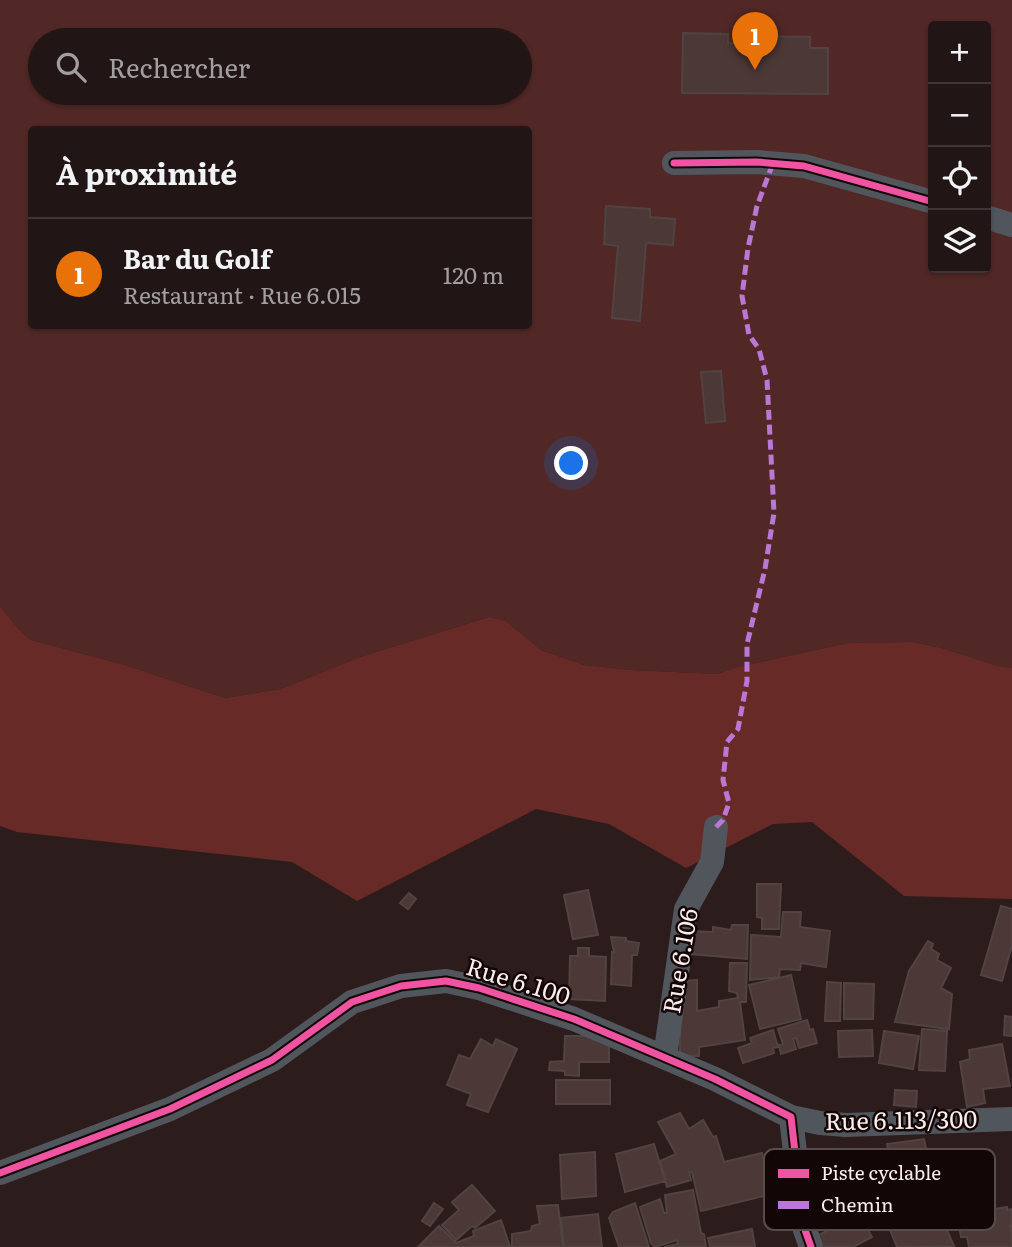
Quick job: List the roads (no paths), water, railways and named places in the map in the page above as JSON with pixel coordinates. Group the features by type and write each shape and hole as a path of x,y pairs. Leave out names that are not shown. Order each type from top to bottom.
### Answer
{"street":[{"path":"674,163 757,162 804,166 928,201"},
{"path":"991,219 1012,225"},
{"name":"Rue 6.106","path":"665,1057 686,909 712,862 716,827"},
{"name":"Rue 6.100","path":"0,1173 170,1109 272,1060 352,1002 401,986 446,981 479,988 574,1019 715,1079 791,1117"},
{"path":"791,1117 795,1149"},
{"name":"Rue 6.113/300","path":"791,1117 846,1125 1012,1119"},
{"path":"805,1230 811,1247"}],"place":[{"name":"Bar du Golf","path":"755,70"}]}
